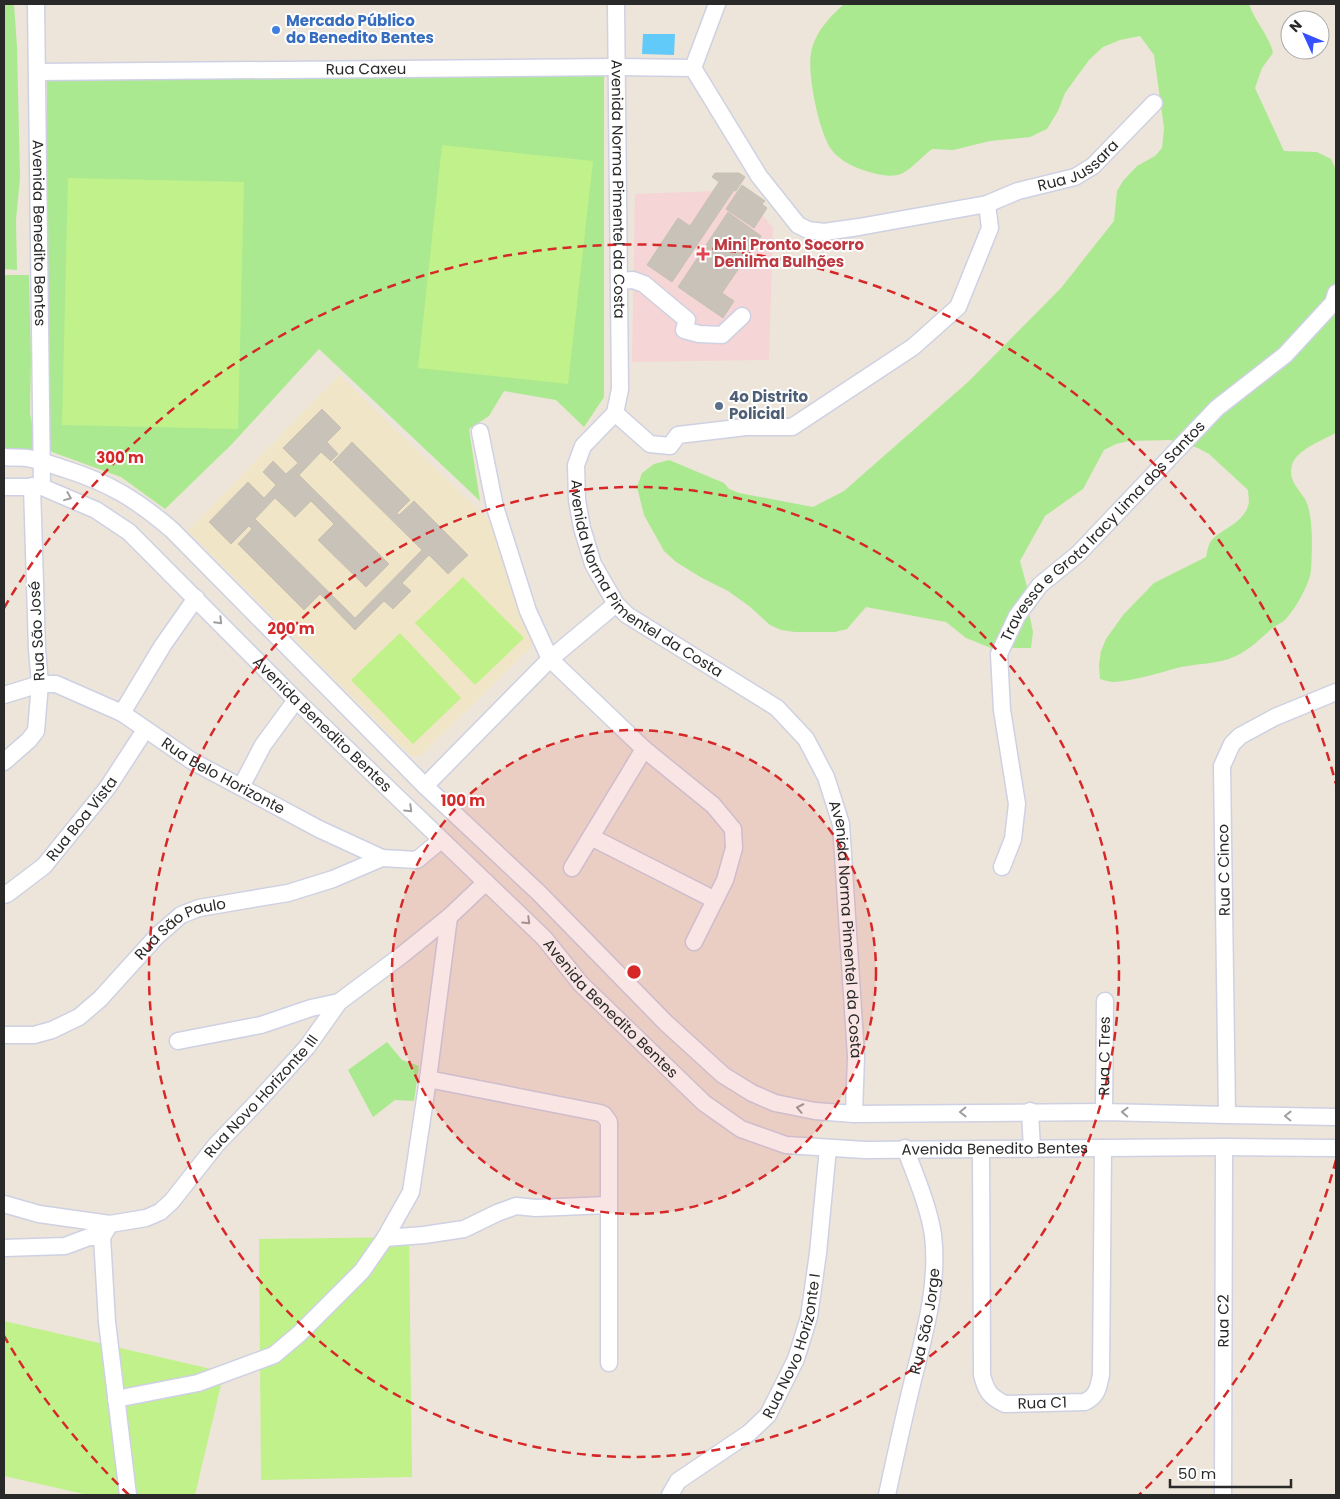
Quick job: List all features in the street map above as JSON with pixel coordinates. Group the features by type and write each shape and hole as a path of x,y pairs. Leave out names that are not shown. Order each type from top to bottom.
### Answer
{"street":[{"name":"Avenida Benedito Bentes","path":"36,4 41,461 37,487"},
{"name":"Avenida Norma Pimentel da Costa","path":"616,4 620,389 615,413 583,446 576,465 577,500 582,528 593,564 616,604 627,615 777,708 806,739 826,777 841,824 856,1056 854,1114"},
{"path":"693,68 717,4"},
{"name":"Rua Caxeu","path":"38,72 693,68"},
{"name":"Rua Jussara","path":"693,68 759,176 798,226 808,230 824,232 987,204 1018,191 1075,177 1093,166 1154,103"},
{"path":"615,413 650,444 670,446 678,435 746,426 792,427 913,347 958,307 990,228 987,204"},
{"path":"619,281 633,280 644,284 687,320 684,330 699,334 722,334 742,316"},
{"name":"Travessa e Grota Iracy Lima dos Santos","path":"1002,867 1013,839 1017,804 1002,710 999,654 1017,616 1040,585 1078,554 1217,408 1285,355 1333,303 1336,293"},
{"path":"480,432 494,507 528,611 550,659 644,749 713,805 734,829 734,848 725,880 694,942"},
{"name":"Avenida Benedito Bentes","path":"4,458 27,458 41,461 99,481 129,496 179,536 425,786 563,918 666,1022 723,1075 752,1093 775,1103 815,1111 854,1114 1030,1111 1336,1116"},
{"name":"Avenida Benedito Bentes","path":"4,487 37,487 96,510 129,532 296,700 544,938 581,984 704,1103 741,1129 786,1144 865,1150 906,1148 1336,1148"},
{"name":"Rua São José","path":"4,762 29,740 36,731 40,684 37,649 37,487"},
{"path":"122,713 163,645 196,598"},
{"path":"425,786 550,659 616,604"},
{"name":"Rua Belo Horizonte","path":"4,695 40,684 56,684 122,713 192,761 319,829 382,858 417,860 440,840"},
{"name":"Rua C Cinco","path":"1227,1115 1222,766 1232,744 1240,736 1275,717 1336,692"},
{"path":"242,787 263,745 296,700"},
{"name":"Rua Boa Vista","path":"4,895 44,866 108,787 146,730"},
{"path":"572,868 644,749"},
{"path":"591,837 715,900"},
{"name":"Rua São Paulo","path":"4,1036 34,1035 52,1030 79,1017 100,999 157,936 181,915 199,908 288,893 333,879 382,858"},
{"name":"Rua Novo Horizonte III","path":"4,1204 106,1231 160,1212 172,1201 216,1145 307,1047 339,1002 449,917 486,882"},
{"path":"116,1400 198,1383 274,1355 299,1334 362,1271 385,1238 411,1192 449,917"},
{"path":"544,938 563,918"},
{"name":"Rua C Tres","path":"1104,1112 1105,1001"},
{"path":"178,1041 261,1025 311,1008 339,1002"},
{"path":"428,1079 600,1112 609,1122 609,1363"},
{"path":"1030,1111 1032,1148"},
{"name":"Rua C2","path":"1223,1495 1224,1147"},
{"name":"Rua Novo Horizonte I","path":"670,1495 678,1481 750,1433 768,1415 796,1359 809,1317 818,1253 828,1148"},
{"name":"Rua São Jorge","path":"887,1495 934,1287 931,1223 906,1148"},
{"name":"Rua C1","path":"981,1149 982,1375 988,1392 994,1399 1005,1404 1085,1402 1094,1398 1098,1389 1101,1375 1103,1148"},
{"path":"385,1238 464,1229 516,1206 536,1208 608,1205"},
{"path":"4,1248 65,1246 106,1231 107,1322 128,1495"}],"shaded area":[{"name":"Mini Pronto Socorro Denilma Bulhões","path":"742,190 773,228 769,360 632,362 635,194"},
{"path":"339,375 492,523 533,645 420,756 412,756 408,753 188,531"}],"green space":[{"path":"4,4 14,4 17,47 20,178 16,220 17,270 4,269"},
{"path":"844,4 1249,4 1273,53 1262,68 1255,88 1284,151 1317,152 1331,159 1336,170 1336,433 1304,450 1295,460 1291,470 1291,475 1305,499 1310,515 1312,534 1311,570 1305,590 1289,616 1245,651 1229,659 1181,667 1136,679 1114,682 1100,679 1101,651 1106,639 1123,615 1154,583 1206,557 1212,540 1240,519 1249,504 1248,490 1209,454 1198,448 1170,440 1129,441 1116,444 1104,450 1083,489 1045,516 1020,561 1027,587 1027,603 1033,632 1031,648 991,648 966,638 946,622 866,607 847,629 835,632 781,630 770,625 749,606 728,591 676,562 664,551 644,515 637,487 642,473 654,464 669,460 724,483 729,489 739,493 813,507 844,491 968,382 1061,288 1114,221 1117,191 1123,181 1137,166 1155,156 1162,148 1164,128 1154,55 1140,36 1120,40 1103,47 1089,60 1065,93 1058,111 1047,129 1030,137 990,141 953,150 932,149 899,175 886,176 853,166 834,153 822,130 812,88 810,62 813,45 819,32"},
{"path":"604,75 604,397 584,427 556,400 504,391 489,416 469,429 480,501 319,349 231,445 165,509 121,477 52,452 47,443 47,78"},
{"path":"442,145 593,161 568,384 418,368"},
{"path":"68,178 244,182 238,429 62,425"},
{"path":"4,275 29,275 32,452 4,451"},
{"path":"463,577 524,638 475,685 415,623"},
{"path":"400,633 461,698 413,744 351,680"},
{"path":"387,1042 402,1060 419,1066 414,1101 395,1100 373,1117 348,1070"},
{"path":"409,1237 412,1477 261,1480 259,1239"},
{"path":"4,1321 224,1372 195,1495 88,1495 4,1476"}],"water":[{"path":"643,34 675,34 674,55 642,54"}],"building":[{"path":"715,173 739,173 745,177 736,191 734,190 672,282 647,265 678,218 690,226 719,182 712,177"},
{"path":"742,185 765,201 762,204 767,208 754,228 726,209"},
{"path":"728,212 761,236 722,293 734,301 723,318 678,287"},
{"path":"322,409 341,428 327,442 338,454 331,461 321,452 299,475 389,564 366,587 318,540 334,524 311,501 295,517 275,498 255,519 355,618 422,550 333,462 352,442 410,500 397,513 399,515 414,501 468,555 448,574 429,555 402,583 411,591 393,609 384,601 355,630 320,594 304,610 238,544 252,529 249,526 231,544 209,522 248,482 264,498 276,485 263,472 273,461 286,474 298,463 283,448"}],"place":[{"name":"Mercado Público do Benedito Bentes","path":"276,30"},
{"name":"Mini Pronto Socorro Denilma Bulhões","path":"703,254"},
{"name":"4o Distrito Policial","path":"719,406"}]}
